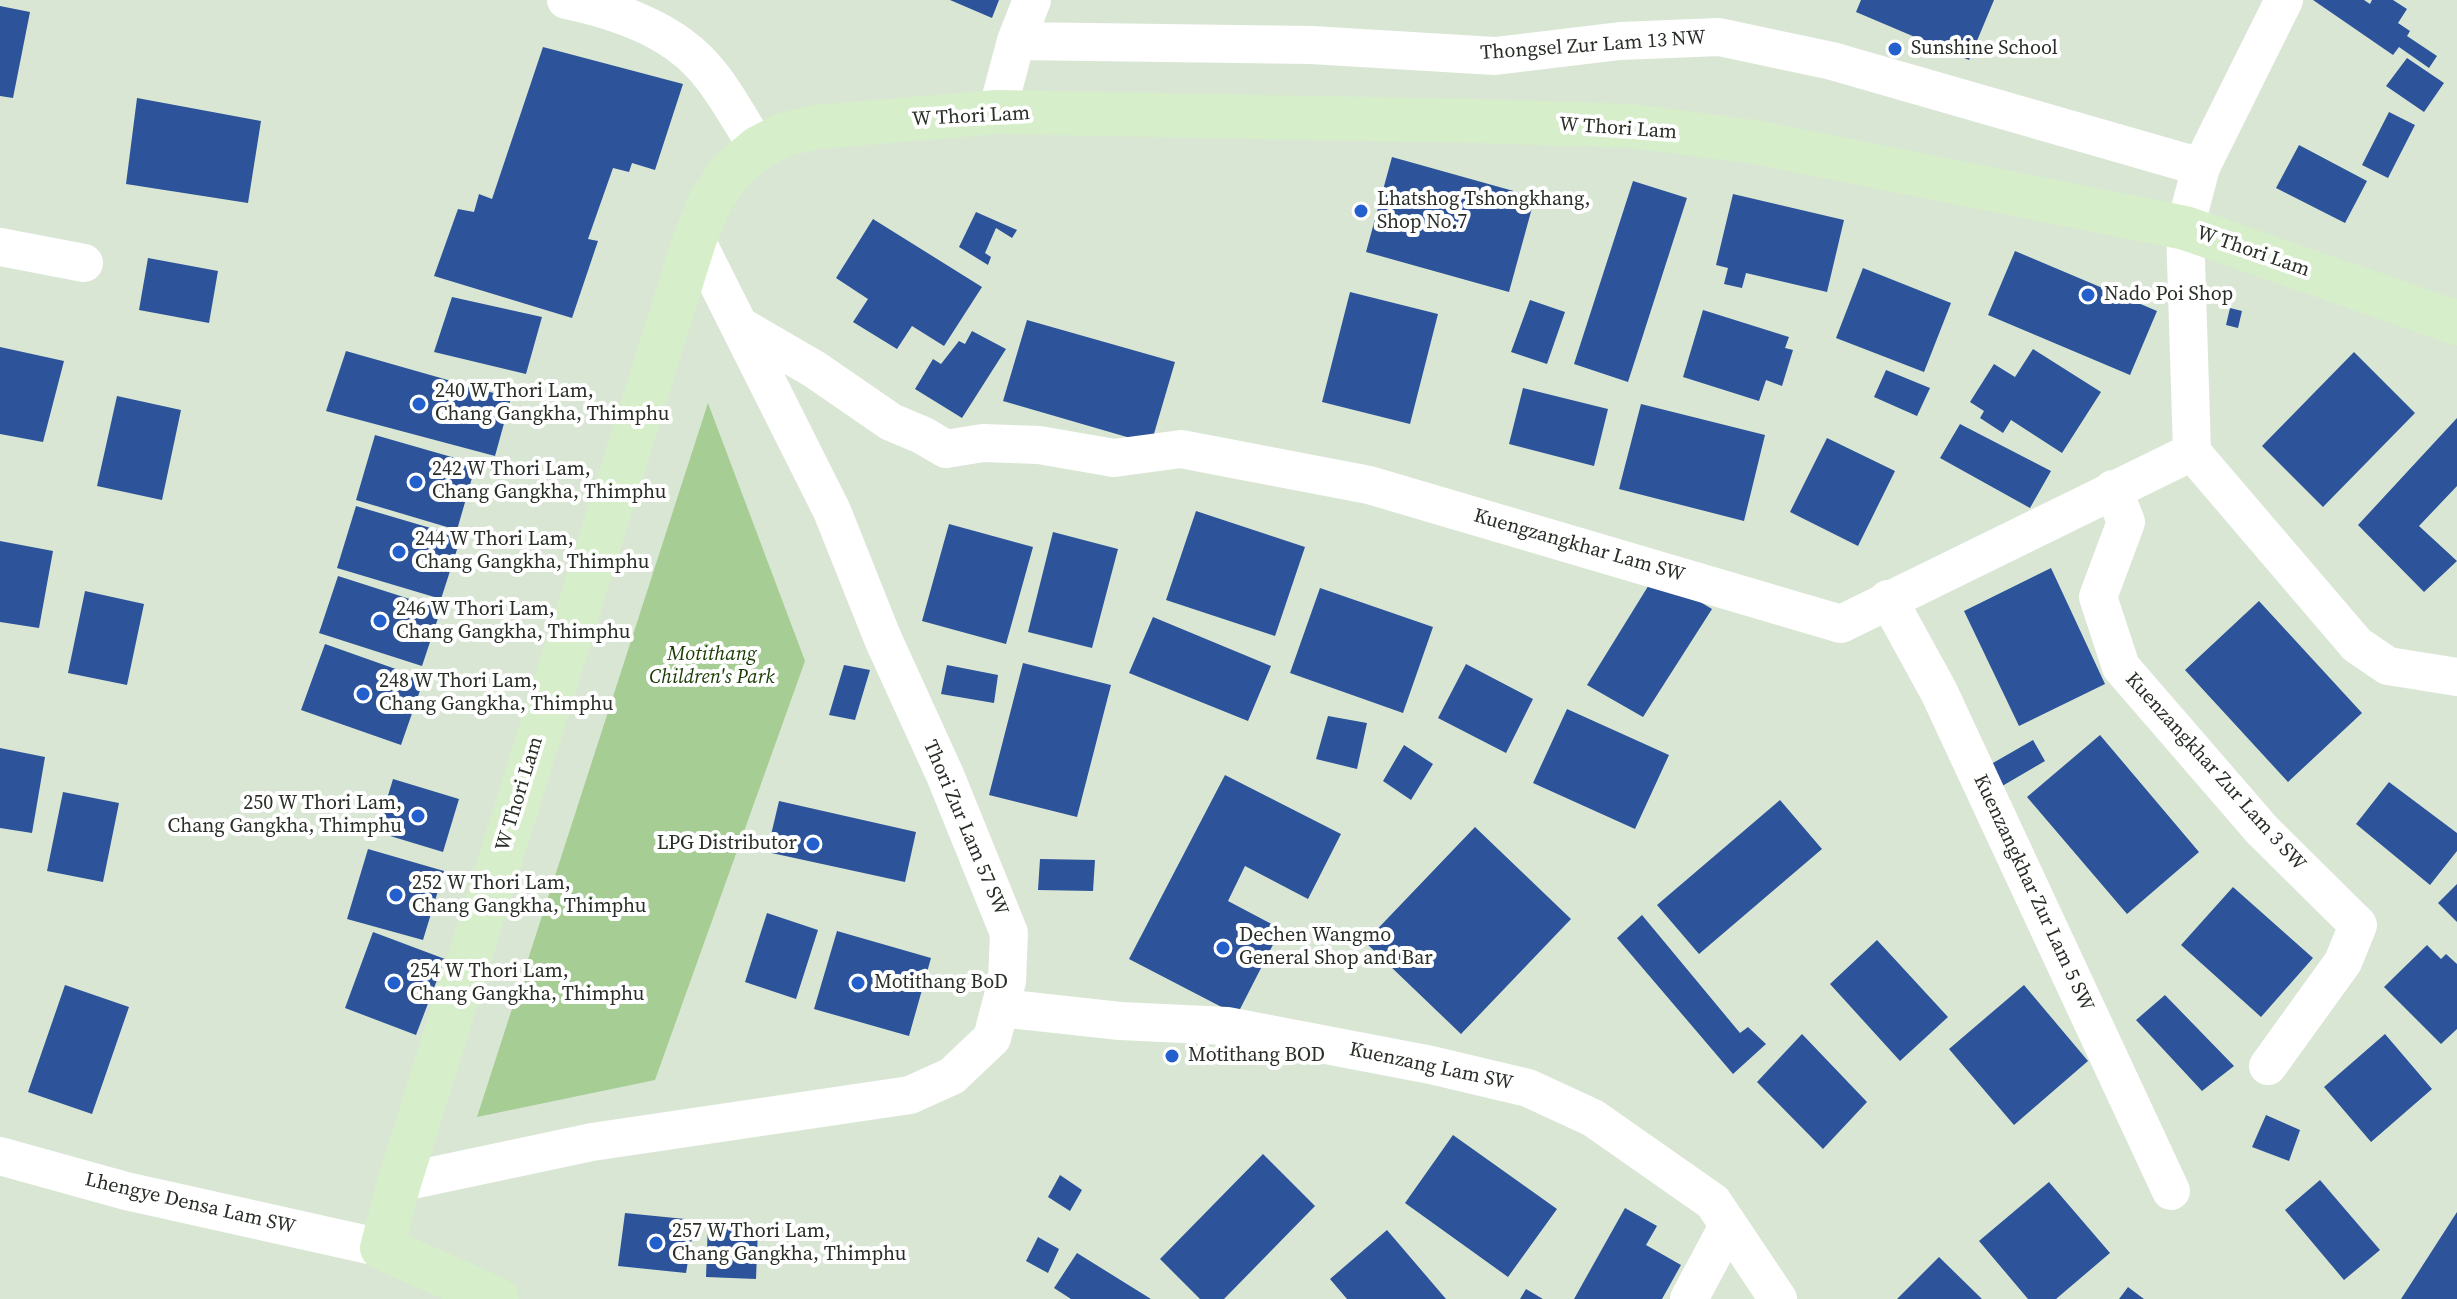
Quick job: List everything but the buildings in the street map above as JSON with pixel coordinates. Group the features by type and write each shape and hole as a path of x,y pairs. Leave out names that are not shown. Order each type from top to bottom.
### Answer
{"main road":[{"name":"W Thori Lam","path":"382,1248 399,1183 695,238 711,200 731,171 758,148 783,135 817,127 997,112 1632,126 1755,142 2185,228 2457,323"},
{"path":"382,1248 497,1299"}],"street":[{"path":"566,0 622,16 664,35 688,52 718,85 758,148"},
{"path":"997,112 1016,41 1032,0"},
{"path":"2284,0 2201,167 2185,228 2192,452 2357,645 2388,666 2457,677"},
{"name":"Thongsel Zur Lam 13 NW","path":"1016,41 1311,45 1495,56 1620,41 1719,37 1832,61 2201,167"},
{"name":"Thori Zur Lam 57 SW","path":"399,1183 592,1142 910,1095 952,1076 992,1038 1007,981 1009,933 945,775 883,639 832,511 695,238"},
{"path":"0,247 84,263"},
{"name":"Kuengzangkhar Lam SW","path":"740,326 814,369 891,422 946,449 983,443 1025,444 1114,458 1181,449 1369,485 1841,624 2192,452"},
{"name":"Kuenzangkhar Zur Lam 3 SW","path":"2113,489 2126,522 2098,597 2121,667 2262,830 2358,925 2343,962 2268,1066"},
{"name":"Kuenzangkhar Zur Lam 5 SW","path":"1888,599 1939,692 2171,1191"},
{"name":"Kuenzang Lam SW","path":"1001,1008 1120,1021 1227,1026 1431,1065 1528,1088 1593,1118 1713,1202 1778,1299"},
{"name":"Lhengye Densa Lam SW","path":"0,1156 126,1191 382,1248"},
{"path":"1689,1299 1728,1226"}],"green space":[{"name":"Motithang Children's Park","path":"708,403 805,661 655,1080 477,1117"}],"place":[{"name":"Sunshine School","path":"1895,49"},
{"name":"Lhatshog Tshongkhang, Shop No.7","path":"1361,211"},
{"name":"Nado Poi Shop","path":"2088,295"},
{"name":"240 W Thori Lam, Chang Gangkha, Thimphu","path":"419,404"},
{"name":"242 W Thori Lam, Chang Gangkha, Thimphu","path":"416,482"},
{"name":"244 W Thori Lam, Chang Gangkha, Thimphu","path":"399,552"},
{"name":"246 W Thori Lam, Chang Gangkha, Thimphu","path":"380,621"},
{"name":"248 W Thori Lam, Chang Gangkha, Thimphu","path":"363,694"},
{"name":"250 W Thori Lam, Chang Gangkha, Thimphu","path":"418,816"},
{"name":"LPG Distributor","path":"813,844"},
{"name":"252 W Thori Lam, Chang Gangkha, Thimphu","path":"396,895"},
{"name":"Dechen Wangmo General Shop and Bar","path":"1223,948"},
{"name":"254 W Thori Lam, Chang Gangkha, Thimphu","path":"394,983"},
{"name":"Motithang BoD","path":"858,983"},
{"name":"Motithang BOD","path":"1172,1056"},
{"name":"257 W Thori Lam, Chang Gangkha, Thimphu","path":"656,1243"}]}
